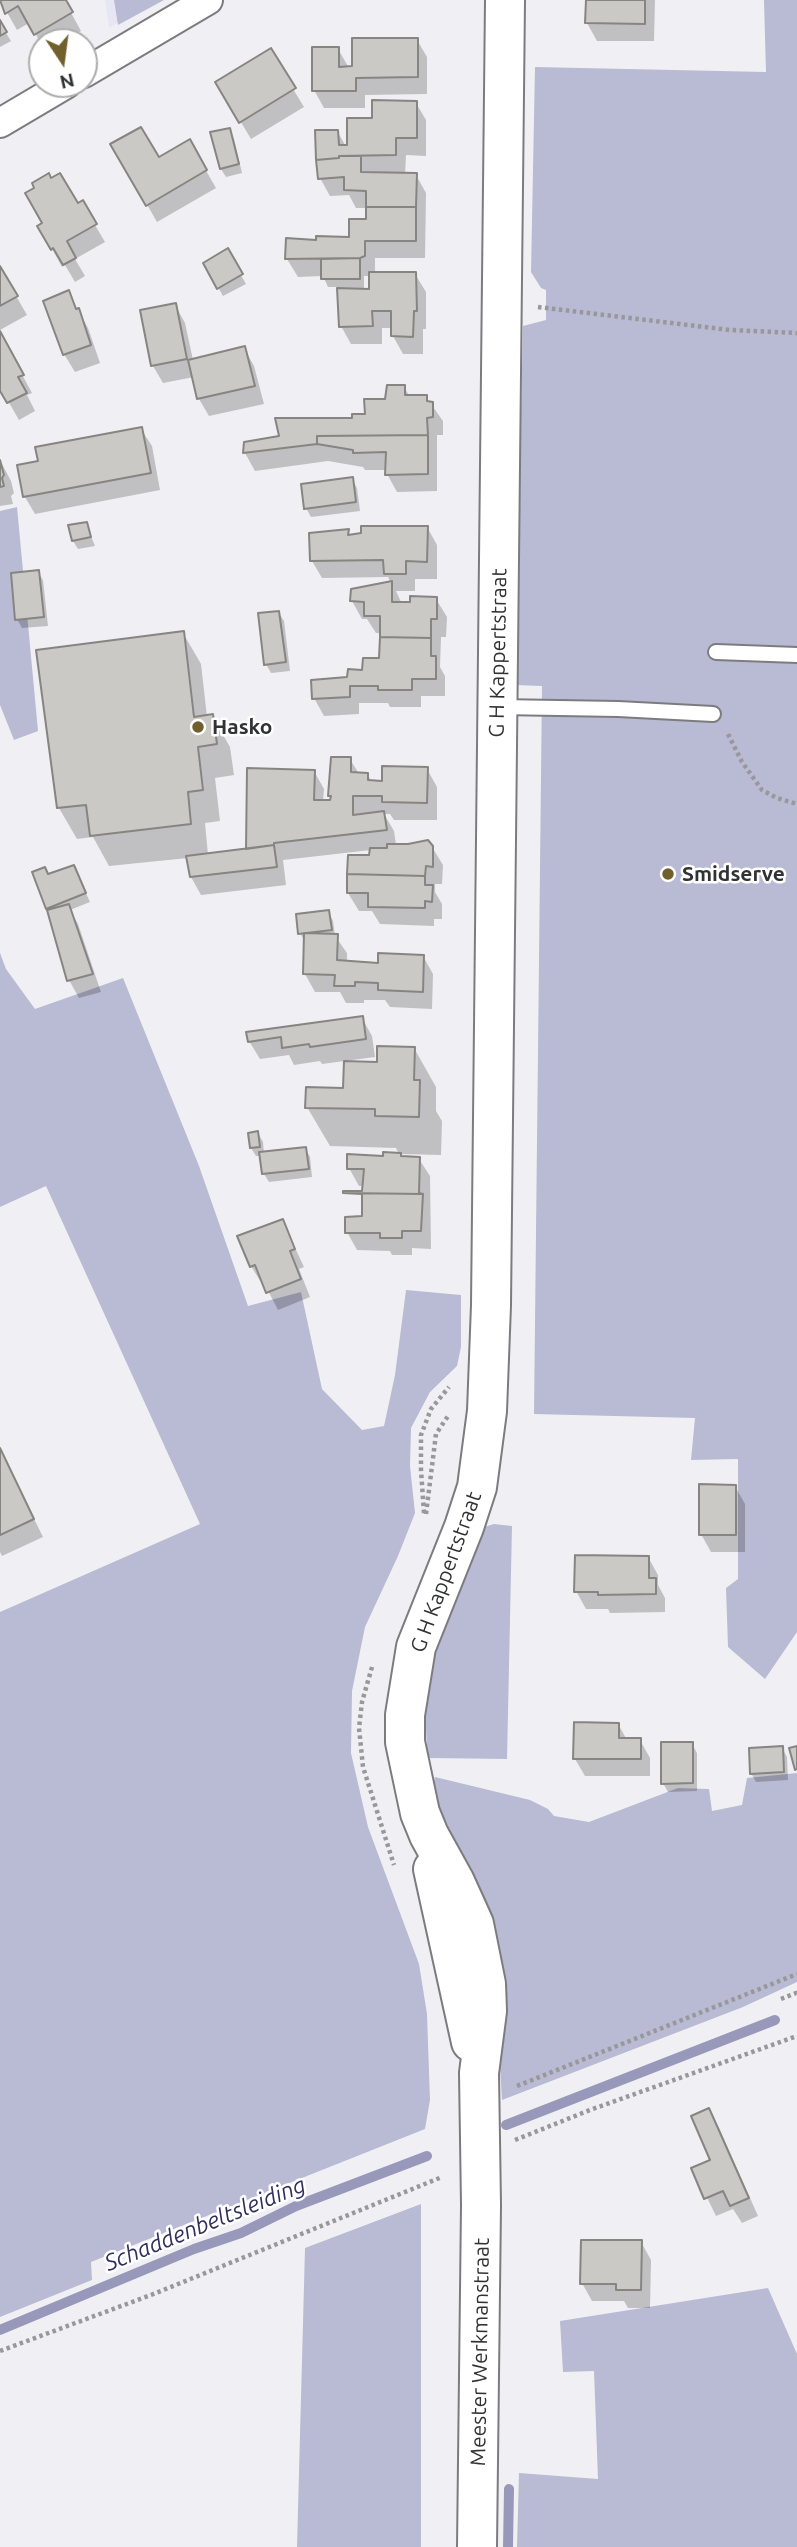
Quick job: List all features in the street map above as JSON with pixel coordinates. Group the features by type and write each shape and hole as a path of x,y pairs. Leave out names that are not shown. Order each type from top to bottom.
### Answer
{"street":[{"path":"98,65 208,0"},
{"name":"G H Kappertstraat","path":"481,2156 480,2086 439,1904 429,1835 420,1813 405,1742 405,1715 416,1647 472,1503 481,1463 487,1411 491,1305 505,0"},
{"path":"0,123 42,98"},
{"name":"Meester Werkmanstraat","path":"477,2547 481,2156"}],"lane":[{"path":"716,652 797,655"},
{"path":"498,707 713,713"}],"path":[{"path":"503,300 553,310 730,330 797,332"},
{"path":"713,713 727,731 741,762 762,790 797,804"},
{"name":"G H Kappertstraat","path":"425,1521 421,1435 431,1409 455,1381"},
{"path":"480,2086 797,1973"},
{"path":"781,1999 796,1993 797,1995"},
{"path":"0,2351 427,2185 481,2156 590,2110 797,2036"}],"shaded area":[{"path":"105,0 157,0 109,28"},
{"path":"114,0 164,0 118,25"},
{"name":"Smidserve","path":"764,0 797,0 797,1632 765,1679 728,1647 726,1588 738,1579 738,1459 691,1460 695,1418 534,1414 542,686 515,685 523,326 546,320 546,290 541,288 531,272 535,67 766,72"},
{"path":"17,507 38,731 14,740 0,705 0,511"},
{"path":"0,953 6,969 35,1009 123,978 199,1166 248,1306 301,1292 322,1389 362,1430 384,1426 395,1375 406,1290 461,1295 461,1347 457,1366 430,1392 411,1428 410,1466 415,1513 365,1627 352,1691 351,1753 368,1827 419,1964 427,2014 430,2100 425,2129 91,2262 92,2280 0,2317 0,1612 200,1524 46,1186 0,1207"},
{"path":"494,1524 512,1526 507,1759 430,1758 427,1754 425,1700 435,1648 484,1527"},
{"path":"797,1773 797,1982 743,2007 502,2100 494,1965 435,1802 435,1777 530,1800 548,1809 554,1816 589,1822 678,1788 709,1789 712,1811 742,1805 747,1778"},
{"path":"421,2204 421,2547 297,2547 305,2248"},
{"path":"768,2288 797,2354 797,2547 517,2547 519,2473 598,2479 594,2371 563,2372 560,2321"}],"building":[{"path":"0,0 66,0 73,12 46,28 30,28 18,6 5,14"},
{"path":"586,0 645,0 645,24 585,23"},
{"path":"0,20 7,32 0,36"},
{"path":"352,38 418,38 418,77 356,78 356,91 312,91 312,47 339,47 339,67 352,66"},
{"path":"271,48 296,88 239,123 215,82"},
{"path":"372,100 417,101 417,138 396,138 396,155 339,156 316,160 315,130 338,130 339,145 347,145 347,118 372,118"},
{"path":"141,127 159,157 190,139 207,170 146,206 110,144"},
{"path":"230,128 239,164 220,169 210,132"},
{"path":"361,156 361,172 417,173 416,207 366,207 366,191 344,190 344,177 318,179 316,160"},
{"path":"49,173 51,178 60,173 78,203 83,200 97,224 67,241 76,258 63,265 37,226 42,223 25,193 34,188 32,183"},
{"path":"366,207 416,207 416,241 365,241 365,256 360,258 285,259 286,238 316,240 316,236 349,237 349,219 366,219"},
{"path":"228,248 243,274 217,289 203,263"},
{"path":"360,258 360,279 321,279 321,259"},
{"path":"0,266 18,296 0,306"},
{"path":"369,272 416,272 417,311 414,311 413,337 391,336 391,311 372,311 373,326 339,327 337,288 369,289"},
{"path":"69,290 76,309 79,308 91,345 63,355 43,301"},
{"path":"176,303 187,359 151,366 140,310"},
{"path":"0,331 24,375 18,377 27,393 7,403 0,391"},
{"path":"245,346 255,386 197,399 188,360"},
{"path":"387,385 405,385 405,395 427,395 427,401 433,402 433,417 427,418 428,435 317,436 317,444 243,453 244,442 279,436 275,418 352,418 352,414 365,414 364,399 385,399"},
{"path":"142,427 151,473 23,497 17,465 38,461 35,447"},
{"path":"428,435 428,474 385,475 386,452 353,453 353,450 317,444 317,436"},
{"path":"0,460 4,486 0,487"},
{"path":"353,477 356,502 304,509 301,484"},
{"path":"87,522 91,537 72,541 68,525"},
{"path":"361,526 428,526 427,562 406,561 406,574 384,574 383,560 310,561 309,533 349,529 348,535 361,533"},
{"path":"39,570 44,617 15,620 11,573"},
{"path":"392,581 392,602 410,602 410,596 437,597 437,619 431,619 431,638 380,637 380,616 364,616 364,602 350,601 351,589"},
{"path":"279,611 286,662 264,665 258,613"},
{"path":"184,631 194,717 213,714 217,744 198,747 203,790 188,792 191,824 90,836 86,805 57,808 36,650"},
{"path":"380,637 431,638 431,656 436,656 436,679 412,679 412,690 378,690 378,686 350,686 350,697 312,699 311,680 347,677 348,669 362,670 363,658 379,658"},
{"path":"331,757 351,757 351,772 368,773 368,780 382,781 382,766 428,767 427,803 382,802 382,796 353,796 353,815 384,811 387,830 274,843 246,849 247,768 315,770 314,800 330,800"},
{"path":"428,840 433,846 433,867 426,866 425,876 347,874 348,855 369,855 370,848 387,848 387,844"},
{"path":"274,845 277,867 190,877 186,856"},
{"path":"74,865 86,893 46,909 32,872 45,867 48,874"},
{"path":"347,874 425,876 425,885 433,885 432,902 425,901 425,908 368,907 368,893 347,893"},
{"path":"69,904 93,974 67,981 47,910"},
{"path":"329,910 332,930 298,934 296,914"},
{"path":"304,933 338,934 337,960 378,963 378,953 424,955 423,992 378,990 378,983 355,982 355,986 334,986 335,975 303,974"},
{"path":"363,1016 366,1039 310,1047 309,1044 282,1048 281,1037 248,1042 246,1032"},
{"path":"377,1046 415,1047 414,1080 420,1080 419,1117 375,1116 375,1109 305,1108 306,1087 343,1088 344,1061 377,1062"},
{"path":"258,1131 260,1147 250,1148 248,1133"},
{"path":"306,1147 309,1169 262,1174 259,1152"},
{"path":"383,1152 420,1157 419,1193 423,1194 343,1193 362,1191 364,1169 347,1169 347,1154 383,1156"},
{"path":"343,1193 423,1194 421,1231 402,1231 402,1238 380,1238 380,1233 345,1233 345,1217 362,1216 362,1194"},
{"path":"283,1219 295,1249 290,1251 301,1279 266,1293 255,1265 250,1267 237,1236"},
{"path":"0,1448 34,1519 0,1535"},
{"path":"699,1484 736,1485 736,1535 699,1535"},
{"path":"575,1555 649,1556 649,1578 656,1578 656,1594 598,1595 598,1592 574,1592"},
{"path":"574,1722 619,1723 619,1738 641,1738 641,1759 573,1759"},
{"path":"661,1742 693,1742 693,1783 661,1784"},
{"path":"783,1746 784,1772 750,1774 749,1748"},
{"path":"797,1746 797,1769 795,1770 789,1748"},
{"path":"709,2108 749,2198 730,2206 723,2191 704,2199 691,2168 710,2160 691,2116"},
{"path":"581,2240 642,2240 641,2290 616,2290 616,2284 580,2284"}],"waterway":[{"name":"Schaddenbeltsleiding","path":"506,2125 775,2020"},
{"name":"Schaddenbeltsleiding","path":"0,2330 194,2249 241,2233 296,2206 427,2156"},
{"path":"508,2547 509,2489"}],"place":[{"name":"Hasko","path":"198,727"},
{"name":"Smidserve","path":"668,874"}]}
